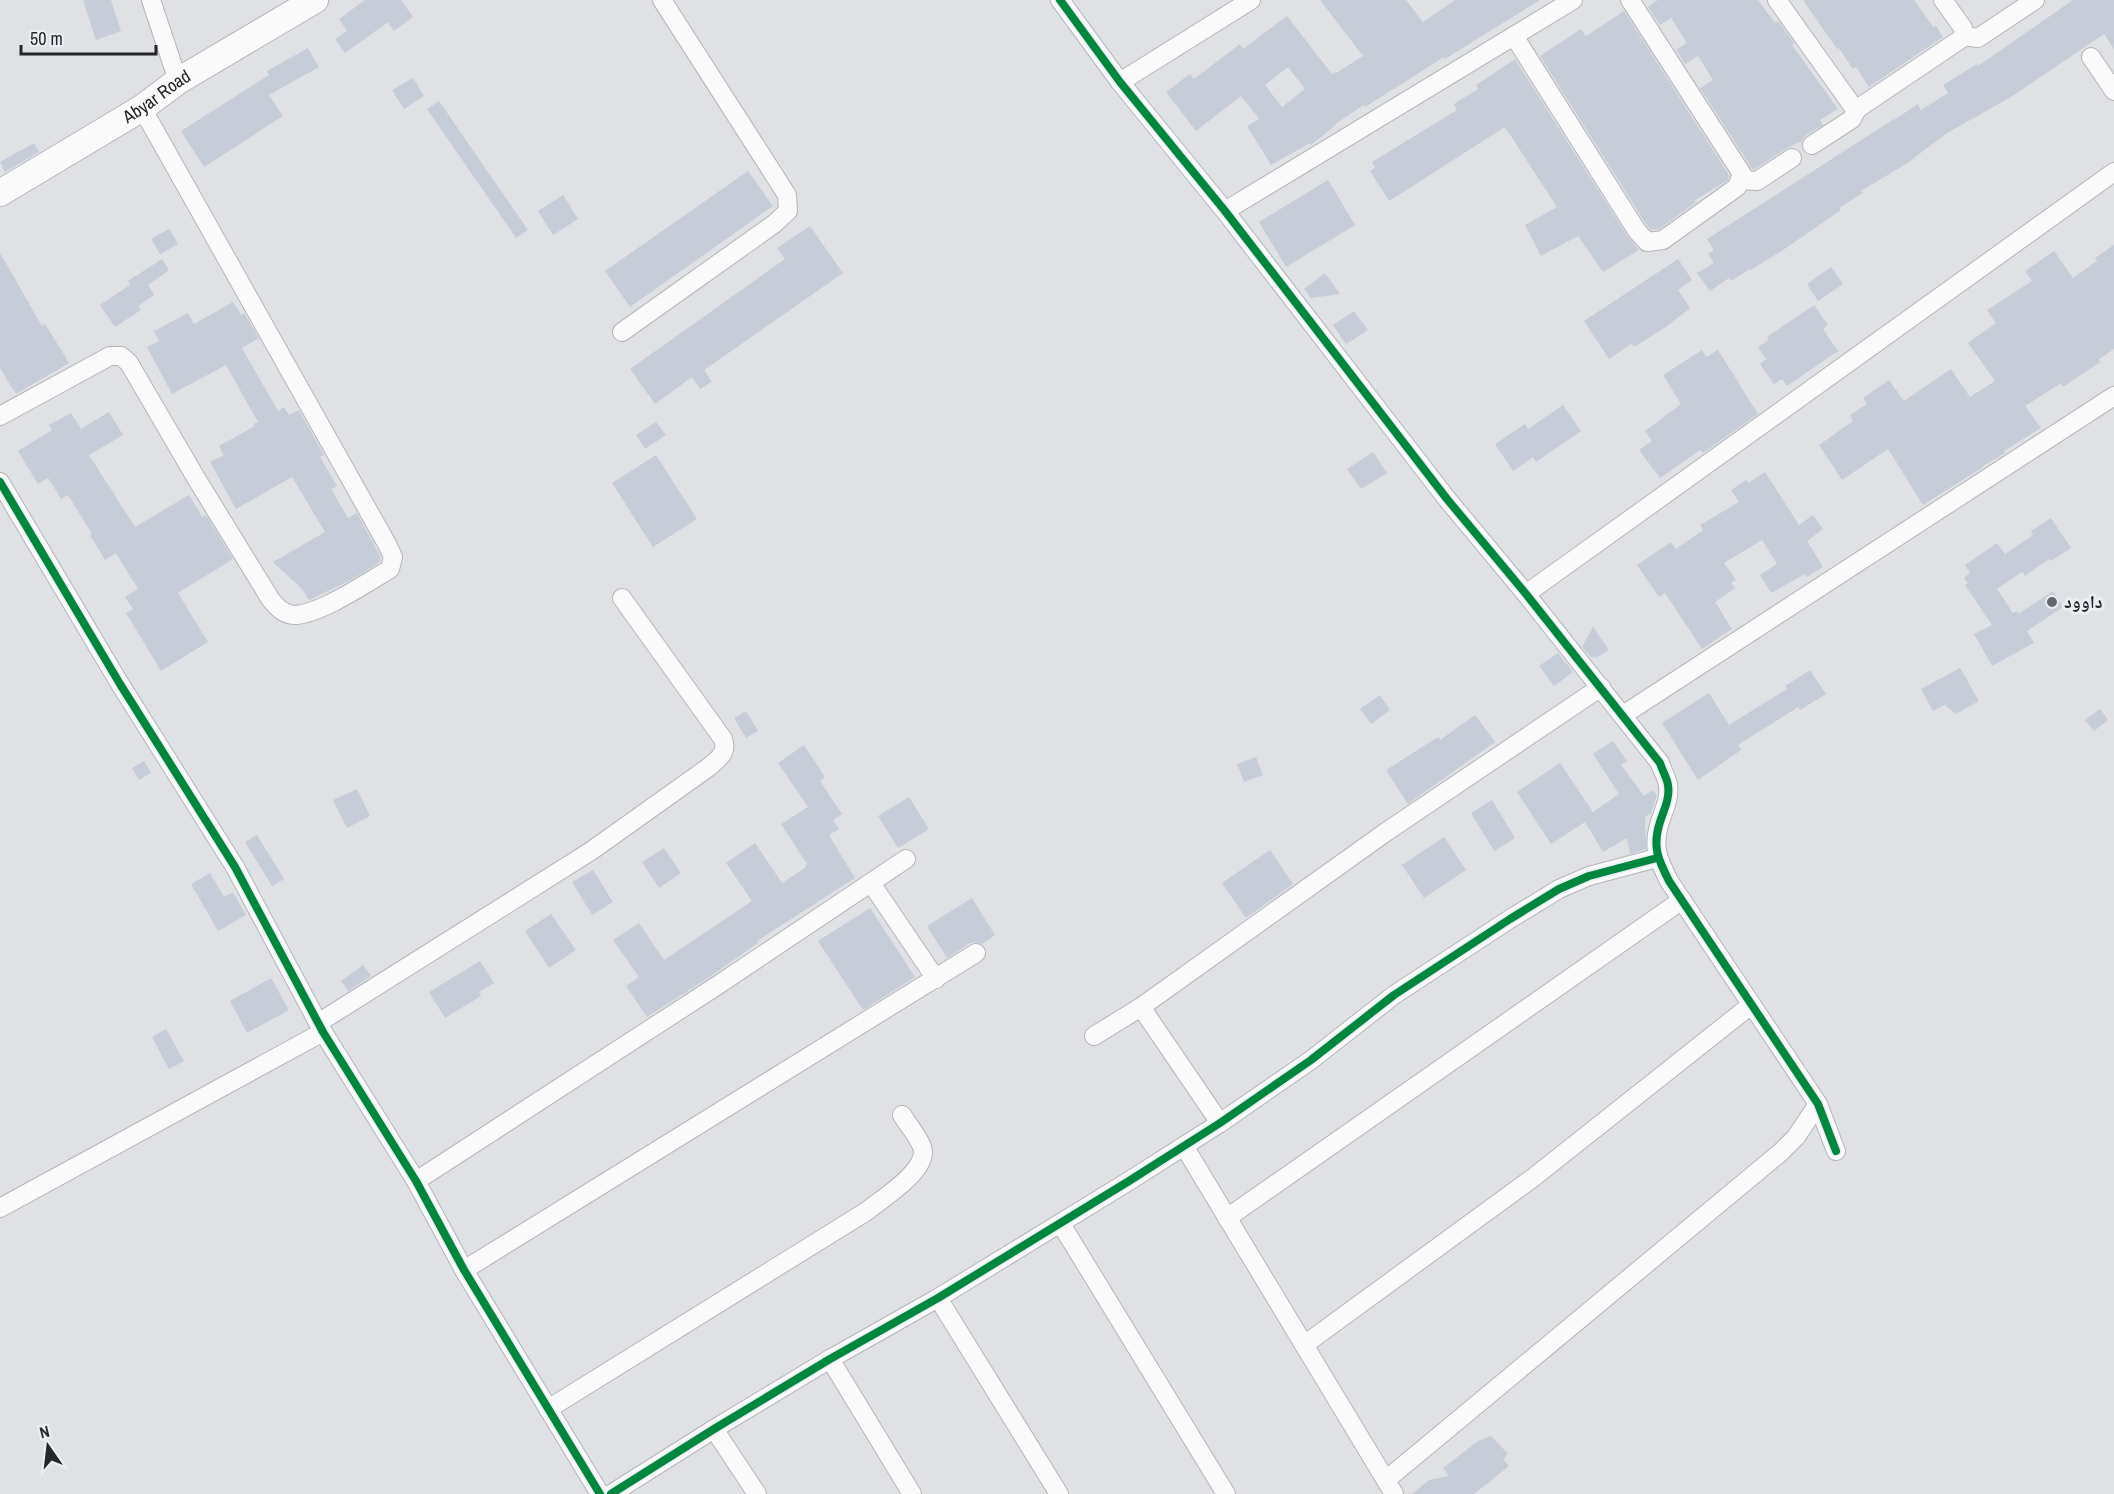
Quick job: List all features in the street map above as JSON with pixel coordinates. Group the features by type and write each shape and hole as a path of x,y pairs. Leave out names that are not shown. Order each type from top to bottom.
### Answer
{"main road":[{"name":"Abyar Road","path":"0,193 142,108 178,81 315,0"}],"street":[{"path":"151,0 178,81"},
{"path":"622,332 774,224 788,211 787,195 662,0"},
{"path":"1060,0 1120,82 1225,211 1448,499 1660,763 1668,785 1667,804 1656,841 1657,858 1682,900 1818,1104 1836,1150"},
{"path":"1120,82 1251,0"},
{"path":"1225,211 1573,0"},
{"path":"1514,36 1637,231 1647,242 1663,240 1737,187 1742,174 1630,0"},
{"path":"1777,0 1854,108 1857,109"},
{"path":"1943,0 1963,28 1963,36"},
{"path":"1812,145 1852,119 1857,109 1963,36 1978,38 2035,0"},
{"path":"2091,57 2114,91"},
{"path":"0,416 111,357 121,356 129,363 196,478 271,600 282,612 294,615 314,611 390,569 393,557 387,544 142,108"},
{"path":"1740,180 1757,181 1792,158"},
{"path":"1526,594 2114,172"},
{"path":"1623,715 2114,396"},
{"path":"0,482 120,684 235,867 321,1028 416,1181 464,1270 600,1494"},
{"path":"0,1209 321,1028 591,851 710,767 723,754 726,747 723,739 622,598"},
{"path":"1094,1036 1142,1006 1386,832 1601,687"},
{"path":"611,1494 830,1359 938,1298 1061,1224 1184,1146 1311,1060 1394,995 1463,948 1559,889 1589,876 1657,858"},
{"path":"416,1181 718,986 906,859"},
{"path":"871,883 936,979"},
{"path":"1227,1218 1682,900"},
{"path":"464,1270 976,953"},
{"path":"1304,1345 1534,1177 1751,1005"},
{"path":"1142,1006 1220,1123"},
{"path":"1184,1146 1390,1487 1781,1152 1796,1137 1818,1104"},
{"path":"548,1409 867,1211 909,1177 922,1163 923,1148 902,1115"},
{"path":"1061,1224 1226,1494"},
{"path":"938,1298 1059,1494"},
{"path":"830,1359 912,1494"},
{"path":"714,1429 757,1494"}],"building":[{"path":"83,0 111,0 121,31 96,40"},
{"path":"365,0 401,0 413,17 394,31 388,22 345,53 335,39 347,31 339,19"},
{"path":"1320,0 1406,0 1423,22 1455,0 1540,0 1365,107 1364,105 1335,124 1311,145 1310,143 1271,165 1247,126 1259,119 1241,96 1196,131 1166,92 1190,74 1194,79 1240,44 1243,49 1287,16 1332,74 1363,56","holes":["1288,67 1305,89 1282,107 1265,85"]},
{"path":"1658,0 1758,0 1775,23 1778,21 1794,43 1792,45 1838,109 1820,120 1823,125 1805,136 1801,143 1786,149 1753,170 1700,88 1713,80 1698,56 1685,64 1676,50 1687,43 1671,18 1660,25 1648,7"},
{"path":"1803,0 1914,0 1943,37 1869,87 1856,67 1853,69 1838,47 1837,49"},
{"path":"2073,0 2114,0 2114,49 2104,34 2011,97 1947,133 1906,164 1861,191 1863,193 1839,208 1841,210 1783,250 1731,281 1729,278 1710,291 1697,273 1714,263 1708,254 1714,250 1707,239 1918,104 1921,110 1948,93 1943,85 1977,64 1978,66"},
{"path":"1624,11 1729,175 1728,180 1694,201 1695,203 1659,229 1651,230 1646,224 1540,56 1581,29 1586,36"},
{"path":"308,48 319,67 269,95 283,116 204,167 181,131 269,75 267,71"},
{"path":"1515,59 1628,237 1639,250 1603,272 1578,236 1541,256 1525,225 1557,207 1505,127 1389,201 1370,171 1375,168 1372,162 1457,110 1454,104 1478,89 1476,85"},
{"path":"413,78 424,96 404,109 392,90"},
{"path":"439,101 528,230 516,238 427,109"},
{"path":"34,143 39,152 5,172 0,162"},
{"path":"748,171 773,206 630,307 605,271"},
{"path":"1328,180 1355,225 1286,267 1259,222"},
{"path":"563,195 578,219 553,235 538,211"},
{"path":"810,226 843,273 704,370 712,382 700,389 692,377 655,404 630,369 785,259 777,248"},
{"path":"169,229 178,244 160,254 151,239"},
{"path":"2114,245 2114,349 2099,359 2100,362 2063,387 2061,383 2025,406 2041,428 1923,505 1888,449 1842,480 1819,445 1853,421 1850,415 1867,404 1863,398 1889,380 1904,401 1951,369 1970,397 1995,381 1968,343 1996,323 1987,310 2032,281 2025,271 2054,251 2073,278 2097,261 2095,258"},
{"path":"0,253 42,326 45,324 69,363 16,394 0,368"},
{"path":"162,259 169,270 148,285 154,295 138,306 141,310 115,327 100,305 130,285 128,281"},
{"path":"1678,259 1692,280 1678,290 1690,308 1666,327 1634,347 1632,344 1628,346 1609,359 1584,321"},
{"path":"1831,267 1843,284 1818,301 1807,284"},
{"path":"1325,273 1340,294 1311,298 1304,289"},
{"path":"233,302 241,315 244,313 259,338 242,348 278,411 284,407 289,415 299,410 324,455 320,457 337,486 331,489 348,518 357,513 381,558 380,562 351,580 309,600 302,589 273,562 325,532 292,477 236,509 210,462 224,455 219,446 255,426 254,424 258,422 226,365 172,394 147,347 159,341 154,331 188,313 194,324"},
{"path":"1814,305 1828,325 1823,329 1838,351 1787,386 1782,379 1774,384 1760,364 1766,359 1758,347 1769,340 1767,337"},
{"path":"1354,311 1368,330 1346,344 1333,325"},
{"path":"1702,350 1706,357 1718,350 1758,414 1703,453 1700,450 1660,478 1639,450 1652,441 1645,431 1681,404 1663,375"},
{"path":"1563,405 1581,431 1536,462 1533,457 1513,471 1495,444 1525,424 1528,429"},
{"path":"109,412 123,435 89,455 135,527 189,495 202,517 206,515 233,559 178,593 208,642 161,671 126,613 133,609 125,597 138,589 116,553 105,560 68,495 61,499 48,478 38,484 18,451 52,430 49,425 71,413 81,429"},
{"path":"656,422 666,435 645,449 636,435"},
{"path":"1373,452 1387,473 1361,489 1347,469"},
{"path":"656,455 697,519 653,547 612,483"},
{"path":"1765,472 1799,525 1813,515 1823,529 1807,541 1823,567 1771,593 1760,575 1777,564 1762,540 1724,563 1736,580 1731,583 1735,588 1715,602 1732,629 1702,649 1665,593 1659,597 1637,565 1671,542 1676,549 1703,530 1700,525 1739,502 1731,490 1746,480 1748,483"},
{"path":"2051,518 2071,548 2051,561 2049,559 2025,576 2022,572 1997,589 2013,613 2017,611 2018,614 2053,591 2063,607 2027,631 2034,643 1992,666 1974,634 1992,625 1965,585 1968,583 1964,578 1970,573 1965,565 1997,543 2005,554 2033,535 2031,531"},
{"path":"1593,627 1609,650 1596,658 1595,656 1592,658 1582,647"},
{"path":"1558,653 1573,672 1554,686 1539,666"},
{"path":"1960,668 1979,701 1956,714 1945,705 1933,711 1921,689"},
{"path":"1810,670 1826,694 1800,710 1798,707 1738,745 1741,750 1698,780 1662,723 1709,693 1729,725 1787,689 1785,686"},
{"path":"1380,695 1390,710 1371,724 1360,709"},
{"path":"2100,709 2108,720 2094,731 2085,720"},
{"path":"746,711 758,731 746,738 734,718"},
{"path":"1475,715 1495,742 1408,804 1386,770 1438,737 1440,740"},
{"path":"1613,741 1627,761 1621,765 1644,796 1653,790 1657,795 1651,813 1645,817 1646,849 1630,854 1627,838 1603,852 1585,822 1551,844 1517,792 1560,763 1593,812 1619,794 1593,754"},
{"path":"804,745 825,777 820,781 842,814 833,820 839,829 829,835 855,878 757,941 758,943 705,980 647,1017 626,986 639,977 613,940 639,923 664,960 752,901 726,863 755,843 782,883 806,867 807,864 781,824 808,807 778,763"},
{"path":"1256,757 1263,775 1244,782 1237,764"},
{"path":"144,761 151,773 139,780 132,768"},
{"path":"357,789 370,816 347,828 333,800"},
{"path":"909,797 929,829 898,848 878,816"},
{"path":"1492,800 1515,838 1494,851 1471,813"},
{"path":"257,835 284,879 272,886 245,842"},
{"path":"1444,837 1466,870 1424,898 1402,865"},
{"path":"664,848 681,873 659,888 642,862"},
{"path":"1270,850 1293,884 1246,918 1222,883"},
{"path":"593,870 613,902 592,915 572,882"},
{"path":"210,873 224,897 233,892 246,915 218,931 191,884"},
{"path":"972,898 995,935 982,944 970,943 947,958 927,926"},
{"path":"870,908 915,977 863,1010 818,941"},
{"path":"551,914 576,950 549,968 525,931"},
{"path":"480,961 494,983 479,992 481,996 445,1018 429,992"},
{"path":"363,965 371,976 348,991 341,981"},
{"path":"271,978 289,1010 247,1033 230,1001"},
{"path":"166,1029 184,1061 169,1069 152,1037"},
{"path":"1491,1436 1508,1454 1503,1459 1509,1466 1474,1494 1412,1494 1429,1480 1449,1476 1443,1468 1478,1441"}],"cycle path":[{"path":"1060,0 1120,82 1225,211 1447,499 1526,594 1660,763 1668,785 1667,799 1656,839 1657,853 1662,866 1669,881 1818,1104 1836,1151"},
{"path":"0,482 120,684 235,867 323,1032 416,1181 464,1270 600,1494"},
{"path":"611,1494 830,1359 938,1298 1220,1123 1311,1060 1394,995 1559,889 1589,876 1657,858"}],"place":[{"name":"داوود","path":"2052,602"}]}
